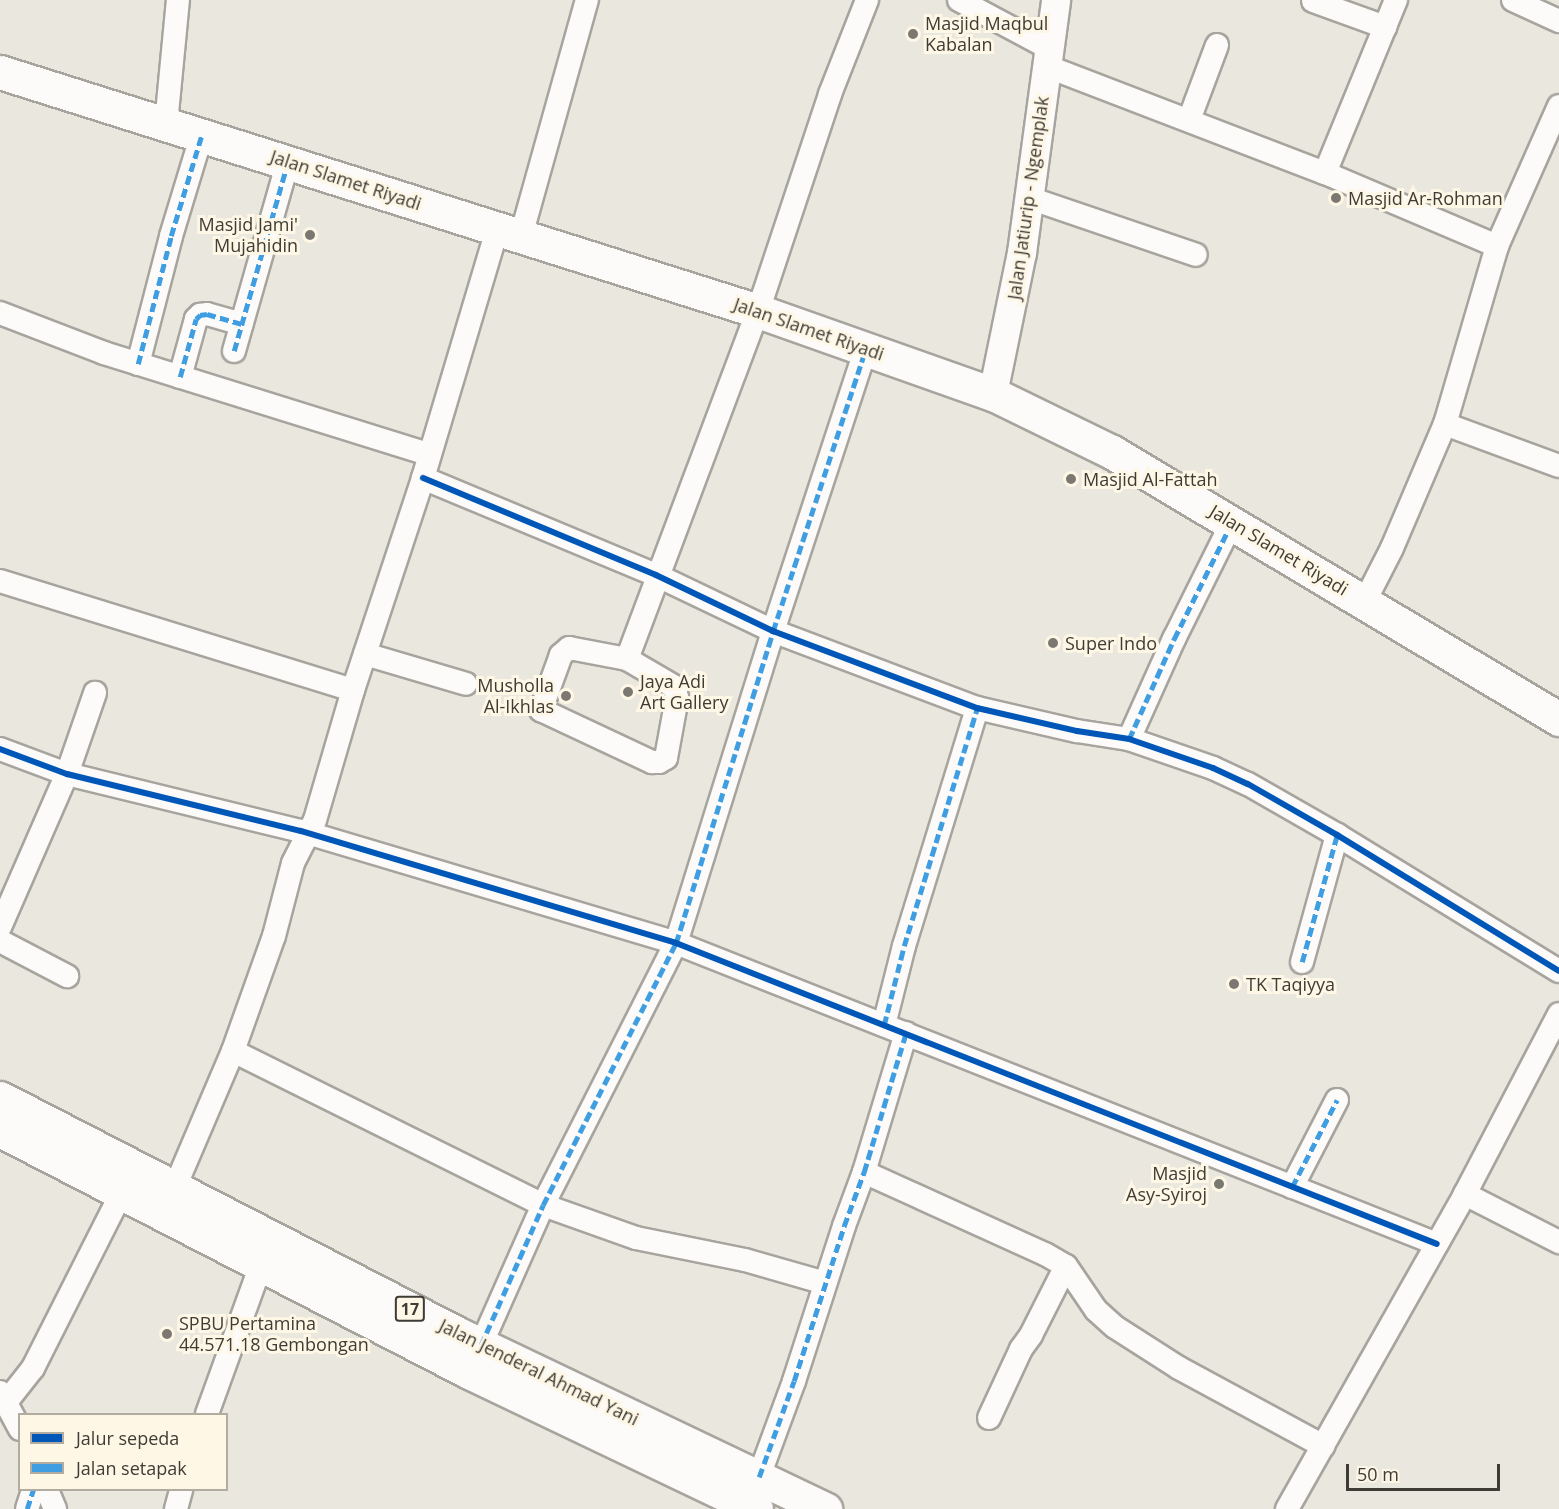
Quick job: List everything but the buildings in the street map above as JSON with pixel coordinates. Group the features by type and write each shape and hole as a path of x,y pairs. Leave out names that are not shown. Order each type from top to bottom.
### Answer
{"main road":[{"name":"Jalan Slamet Riyadi","path":"0,72 758,311 993,394 1112,453 1233,522 1559,719"},
{"name":"Jalan Jenderal Ahmad Yani","path":"0,1098 129,1179 481,1345 754,1497"},
{"name":"Jalan Jenderal Ahmad Yani","path":"0,1130 129,1179"},
{"name":"Jalan Jenderal Ahmad Yani","path":"170,1200 261,1265 469,1372 754,1497 825,1509"}],"street":[{"path":"166,124 178,0"},
{"path":"170,1200 233,1051 274,936 293,863 310,833 353,690 429,454 509,232 587,0"},
{"path":"627,660 656,575 758,311 830,94 867,0"},
{"path":"959,0 1048,57 1189,120 1325,173 1497,246"},
{"name":"Jalan Jatiurip - Ngemplak","path":"993,394 1022,253 1056,0"},
{"path":"1325,173 1396,0"},
{"path":"1513,0 1559,21"},
{"path":"1313,1 1385,27"},
{"path":"1189,120 1217,45"},
{"path":"1365,601 1392,548 1445,424 1497,246 1559,106"},
{"path":"138,364 171,236 202,134"},
{"path":"234,351 288,161"},
{"path":"1029,198 1196,255"},
{"path":"0,313 68,341 429,454"},
{"path":"180,377 196,319 200,315 207,314 242,324"},
{"path":"481,1345 543,1205 676,943 773,631 866,348"},
{"path":"1445,424 1559,466"},
{"path":"423,478 656,575 773,631 977,708 1055,726 1129,739 1213,768 1248,784 1337,835 1559,971"},
{"path":"1129,739 1174,639 1233,522"},
{"path":"0,581 353,690"},
{"path":"569,648 627,660 675,687 677,698 666,758 659,762 652,762 541,710 561,655 569,648"},
{"path":"365,654 466,684"},
{"path":"0,927 68,774 95,693"},
{"path":"884,1025 904,946 977,708"},
{"path":"0,750 68,774 310,833 676,943 1437,1244"},
{"path":"1302,962 1337,835"},
{"path":"0,941 67,976"},
{"path":"1287,1509 1465,1194 1559,1014"},
{"path":"754,1497 864,1172 906,1033"},
{"path":"233,1051 543,1205 636,1238 745,1260 825,1283"},
{"path":"1292,1187 1337,1100"},
{"path":"864,1172 962,1214 1066,1266 1096,1310 1115,1328 1179,1368 1323,1446"},
{"path":"18,1425 3,1396 33,1368 129,1179"},
{"path":"1465,1194 1559,1241"},
{"path":"207,1413 261,1265"},
{"path":"989,1418 1021,1349 1031,1335 1066,1266"},
{"path":"27,1509 33,1491"},
{"path":"47,1491 55,1509"}],"marked path":[{"path":"138,364 171,236 202,134"},
{"path":"234,351 288,161"},
{"path":"180,377 196,319 200,315 207,314 242,324"},
{"path":"481,1345 543,1205 676,943 773,631 866,348"},
{"path":"1129,739 1174,639 1232,522"},
{"path":"884,1025 904,946 977,708"},
{"path":"1302,962 1337,835"},
{"path":"759,1477 794,1381 844,1226 864,1172 906,1033"},
{"path":"1292,1187 1337,1100"},
{"path":"27,1509 33,1491"}],"cycle path":[{"path":"423,478 656,575 773,631 977,708 1077,731 1129,739 1213,768 1248,784 1337,835 1559,971"},
{"path":"0,749 67,774 301,831 676,943 1437,1244"}],"place":[{"name":"Masjid Maqbul Kabalan","path":"913,34"},
{"name":"Masjid Ar-Rohman","path":"1336,198"},
{"name":"Masjid Jami' Mujahidin","path":"310,235"},
{"name":"Masjid Al-Fattah","path":"1071,479"},
{"name":"Super Indo","path":"1053,643"},
{"name":"Jaya Adi Art Gallery","path":"628,692"},
{"name":"Musholla Al-Ikhlas","path":"566,696"},
{"name":"TK Taqiyya","path":"1234,984"},
{"name":"Masjid Asy-Syiroj","path":"1219,1184"},
{"name":"SPBU Pertamina 44.571.18 Gembongan","path":"167,1334"}]}
